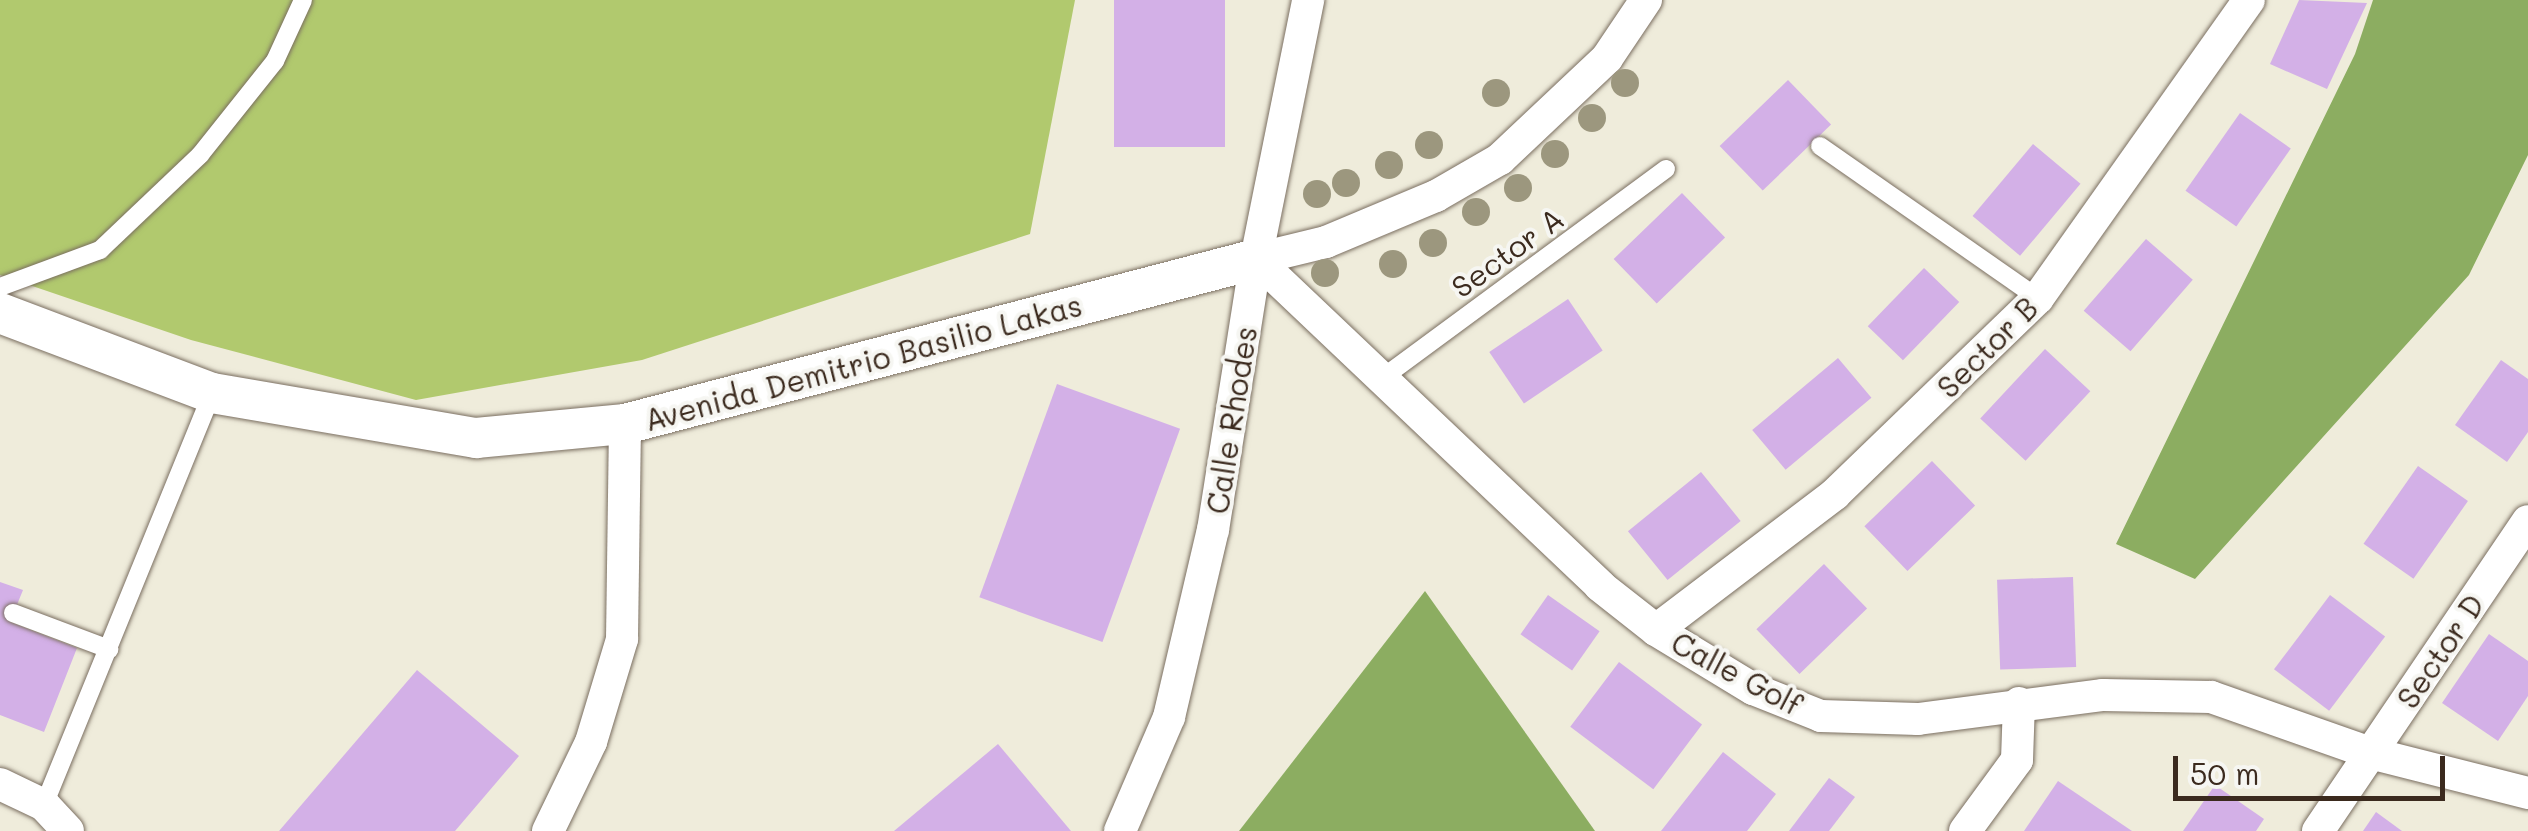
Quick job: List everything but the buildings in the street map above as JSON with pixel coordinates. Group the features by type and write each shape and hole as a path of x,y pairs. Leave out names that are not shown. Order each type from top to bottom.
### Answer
{"street":[{"name":"Calle Rhodes","path":"1120,831 1169,716 1214,530 1256,260 1308,0"},
{"name":"Avenida Demitrio Basilio Lakas","path":"0,313 212,392 476,438 624,424 1326,242 1436,196 1500,159 1607,58 1646,0"},
{"name":"Sector B","path":"1656,630 1835,494 2038,298 2249,0"},
{"name":"Calle Golf","path":"1256,260 1600,586 1656,630 1753,688 1822,716 1918,719 2019,703 2104,696 2211,698 2370,753 2528,793"},
{"path":"548,831 590,742 622,639 624,424"},
{"name":"Sector D","path":"2318,831 2528,521"},
{"path":"1965,831 2017,760 2019,703"},
{"path":"0,784 44,806 68,831"}],"lane":[{"path":"0,288 100,250 200,155 274,61 304,0"},
{"path":"1820,146 2038,298"},
{"name":"Sector A","path":"1381,379 1666,169"},
{"path":"44,806 212,392"},
{"path":"14,613 109,649"}],"green space":[{"path":"0,0 1075,0 1030,234 642,360 416,400 191,340 0,275"},
{"path":"2373,0 2528,0 2528,155 2469,275 2195,579 2116,544 2355,54"},
{"path":"1425,591 1595,831 1239,831"}]}
